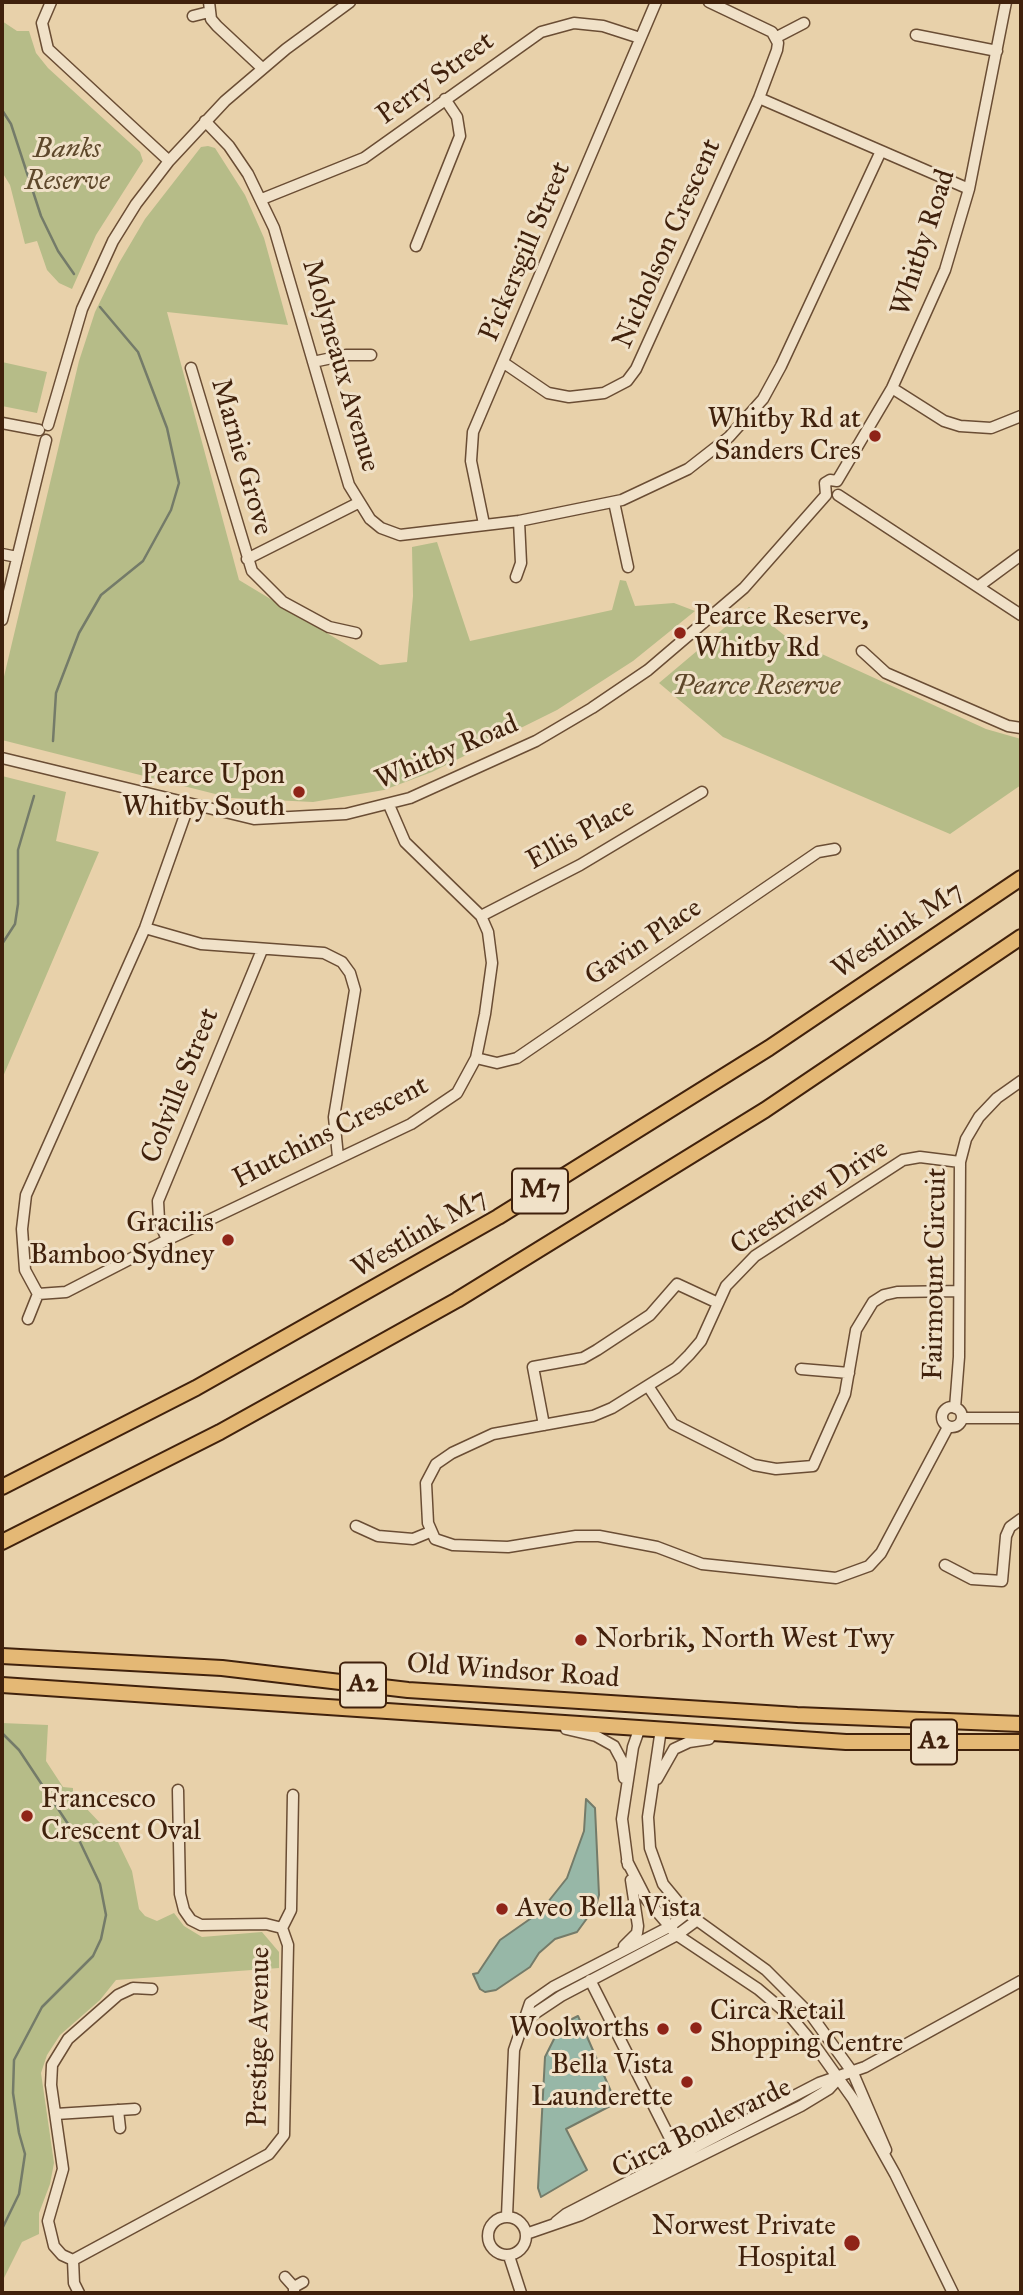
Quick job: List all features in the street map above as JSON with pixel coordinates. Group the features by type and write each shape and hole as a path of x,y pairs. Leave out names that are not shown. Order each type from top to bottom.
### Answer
{"highway":[{"name":"Westlink M7","path":"2,1487 231,1369 498,1217 769,1048 1021,878"},
{"name":"M7","path":"2,1542 220,1432 457,1300 765,1110 1021,937"},
{"name":"Old Windsor Road","path":"2,1656 222,1668 408,1690 797,1715 1021,1724"},
{"name":"Old Windsor Road","path":"2,1685 846,1742 1021,1742"},
{"path":"640,1727 647,1717 665,1706"},
{"path":"661,1729 665,1706"}],"street":[{"path":"51,2 41,23 48,49 169,161"},
{"path":"2,620 46,440 41,438 44,428 93,282 124,223 169,161 205,121 262,68 350,2"},
{"name":"Pickersgill Street","path":"484,524 471,461 473,432 505,363 656,2"},
{"path":"709,2 760,23 777,37 804,23"},
{"name":"Whitby Road","path":"837,481 892,388 945,270 969,189 1006,2"},
{"path":"193,16 209,7 217,26 262,68"},
{"name":"Perry Street","path":"262,199 364,158 541,32 574,23 603,26 640,38"},
{"path":"916,35 997,51"},
{"name":"Nicholson Crescent","path":"505,363 548,393 569,397 604,393 626,381 636,369 759,98 777,50 777,37"},
{"path":"759,98 969,189"},
{"path":"416,246 460,136 457,117 445,99"},
{"name":"Molyneaux Avenue","path":"205,121 229,146 262,199 284,254 338,455 358,503 381,528 400,535 519,521 614,502 688,469 729,437 763,399 881,151"},
{"path":"313,362 346,355 371,355"},
{"name":"Marnie Grove","path":"191,368 252,571 283,602 329,627 356,633"},
{"path":"892,388 944,421 960,426 991,428 1021,416"},
{"path":"2,423 44,428"},
{"path":"830,480 837,481 841,487 838,495 833,498 826,495 825,483 830,480"},
{"name":"Whitby Road","path":"2,758 261,819 271,816 327,816 389,805 433,789 536,741 639,676 692,635 744,588 826,495"},
{"path":"838,495 1021,615"},
{"path":"614,502 628,567"},
{"name":"Marnie Grove","path":"247,559 358,503"},
{"path":"516,578 521,564 519,521"},
{"path":"2,554 17,557"},
{"path":"979,586 1021,555"},
{"path":"862,651 886,673 1008,726 1021,728"},
{"name":"Ellis Place","path":"481,916 580,864 702,792"},
{"path":"28,1319 38,1294 25,1270 22,1228 26,1195 145,928 189,804"},
{"path":"389,805 398,830 414,853 481,916"},
{"name":"Gavin Place","path":"476,1058 497,1063 517,1058 818,852 835,849"},
{"name":"Hutchins Crescent","path":"38,1294 66,1292 437,1109 457,1093 476,1058 492,963 488,932 481,916"},
{"path":"145,928 201,944 324,953 342,962 350,973 355,990 334,1117 338,1157"},
{"name":"Colville Street","path":"167,1240 159,1220 158,1201 261,950"},
{"name":"Fairmount Circuit","path":"955,1408 959,1357 960,1162 966,1139 979,1117 997,1097 1021,1081"},
{"name":"Crestview Drive","path":"430,1532 426,1483 436,1464 472,1441 493,1434 593,1416 648,1386 676,1368 695,1348 738,1270 754,1256 903,1160 920,1157 960,1162"},
{"path":"544,1425 533,1367 583,1358 597,1350 650,1315 677,1284 718,1303"},
{"path":"648,1386 673,1424 733,1455 765,1468 813,1466 836,1418 849,1373 856,1330 873,1302 884,1295 897,1292 958,1291"},
{"path":"801,1370 849,1373"},
{"path":"948,1427 943,1422 943,1413 955,1408 962,1418"},
{"path":"962,1418 1021,1418"},
{"path":"948,1427 957,1426 962,1418"},
{"path":"356,1526 378,1536 413,1539 430,1532 444,1543 490,1547 599,1536 657,1547 702,1564 836,1578 869,1566 881,1553 948,1427"},
{"path":"945,1565 972,1579 1002,1581 1006,1536 1010,1527 1021,1518"},
{"path":"510,1718 576,1731 610,1742 622,1760 622,1832 639,1926 634,1938 614,1956"},
{"path":"624,1800 640,1727"},
{"path":"661,1729 649,1803 648,1833 654,1862 663,1884 696,1921 784,1985 811,2015 853,2073 876,2121 895,2174"},
{"path":"649,1803 667,1758 674,1749 689,1741 846,1742"},
{"name":"Prestige Avenue","path":"73,2260 269,2154 281,2142 285,2127 288,1945 282,1928 266,1924 213,1927 191,1920 180,1895 178,1790"},
{"path":"282,1928 292,1910 293,1795"},
{"path":"627,1861 637,1885 669,1927 775,2002 805,2033 839,2078 895,2174 953,2293"},
{"path":"507,2216 512,2064 523,2022 535,1999 669,1927 687,1913"},
{"path":"523,2022 590,1980 677,1935 696,1921"},
{"path":"590,1980 681,2160"},
{"name":"Circa Boulevarde","path":"526,2234 581,2215 681,2160 801,2106 829,2090 839,2078 853,2073 1021,1981"},
{"path":"79,2293 74,2283 73,2260 62,2255 54,2246 48,2221 63,2169 50,2074 56,2057 68,2039 118,1995 133,1988 152,1989"},
{"path":"57,2114 135,2109"},
{"path":"118,2110 120,2128"},
{"path":"507,2216 522,2224 526,2234 523,2247 509,2256"},
{"path":"507,2216 492,2224 488,2240 494,2251 509,2256"},
{"path":"509,2256 521,2293"},
{"path":"285,2277 297,2287"}],"green space":[{"name":"Banks Reserve","path":"2,21 17,31 29,31 36,53 48,68 140,152 143,161 96,235 72,289 59,283 47,270 37,241 25,244 10,185 2,172"},
{"path":"201,147 215,148 245,195 264,238 288,325 167,312 239,580 380,665 407,662 413,596 412,547 437,542 470,641 612,610 620,580 626,581 635,606 674,603 695,611 633,661 557,710 432,772 384,790 313,802 231,798 2,740 2,685 79,361 95,312 145,219"},
{"path":"2,362 47,372 37,413 2,406"},
{"name":"Pearce Reserve","path":"749,607 789,639 986,729 1021,739 1021,785 950,834 723,737 659,683"},
{"path":"2,776 66,792 56,841 99,852 2,1079"},
{"path":"2,1723 48,1725 46,1761 63,1787 73,1788 73,1796 86,1799 85,1807 118,1842 132,1871 139,1909 145,1916 157,1921 174,1913 184,1926 202,1937 262,1932 279,1952 279,1968 116,1980 100,2000 60,2035 47,2055 41,2073 54,2163 50,2184 39,2213 39,2234 22,2242 2,2282"}],"shaded area":[{"path":"586,1799 595,1808 599,1895 596,1906 577,1932 555,1939 539,1953 530,1967 496,1990 485,1992 480,1989 473,1974 478,1973 500,1940 540,1912 567,1878 584,1831"},
{"path":"578,2016 616,2103 566,2129 587,2170 541,2197 538,2188 545,2057 557,2033 566,2022"}],"waterway":[{"path":"2,110 11,124 41,216 58,251 74,274"},
{"path":"53,741 56,693 79,633 101,595 143,561 171,510 179,483 167,428 138,352 100,307"},
{"path":"2,944 15,924 18,904 18,850 34,796"},
{"path":"2,1733 19,1750 80,1842 100,1884 106,1915 101,1939 93,1956 42,2007 14,2060 13,2093 25,2154 19,2194 2,2229"}],"place":[{"name":"Whitby Rd at Sanders Cres","path":"875,436"},
{"name":"Pearce Reserve, Whitby Rd","path":"680,633"},
{"name":"Pearce Upon Whitby South","path":"299,792"},
{"name":"Gracilis Bamboo Sydney","path":"228,1240"},
{"name":"Norbrik, North West Twy","path":"581,1640"},
{"name":"Francesco Crescent Oval","path":"27,1816"},
{"name":"Aveo Bella Vista","path":"502,1909"},
{"name":"Circa Retail Shopping Centre","path":"696,2028"},
{"name":"Woolworths","path":"663,2029"},
{"name":"Bella Vista Launderette","path":"687,2082"},
{"name":"Norwest Private Hospital","path":"852,2243"}]}
